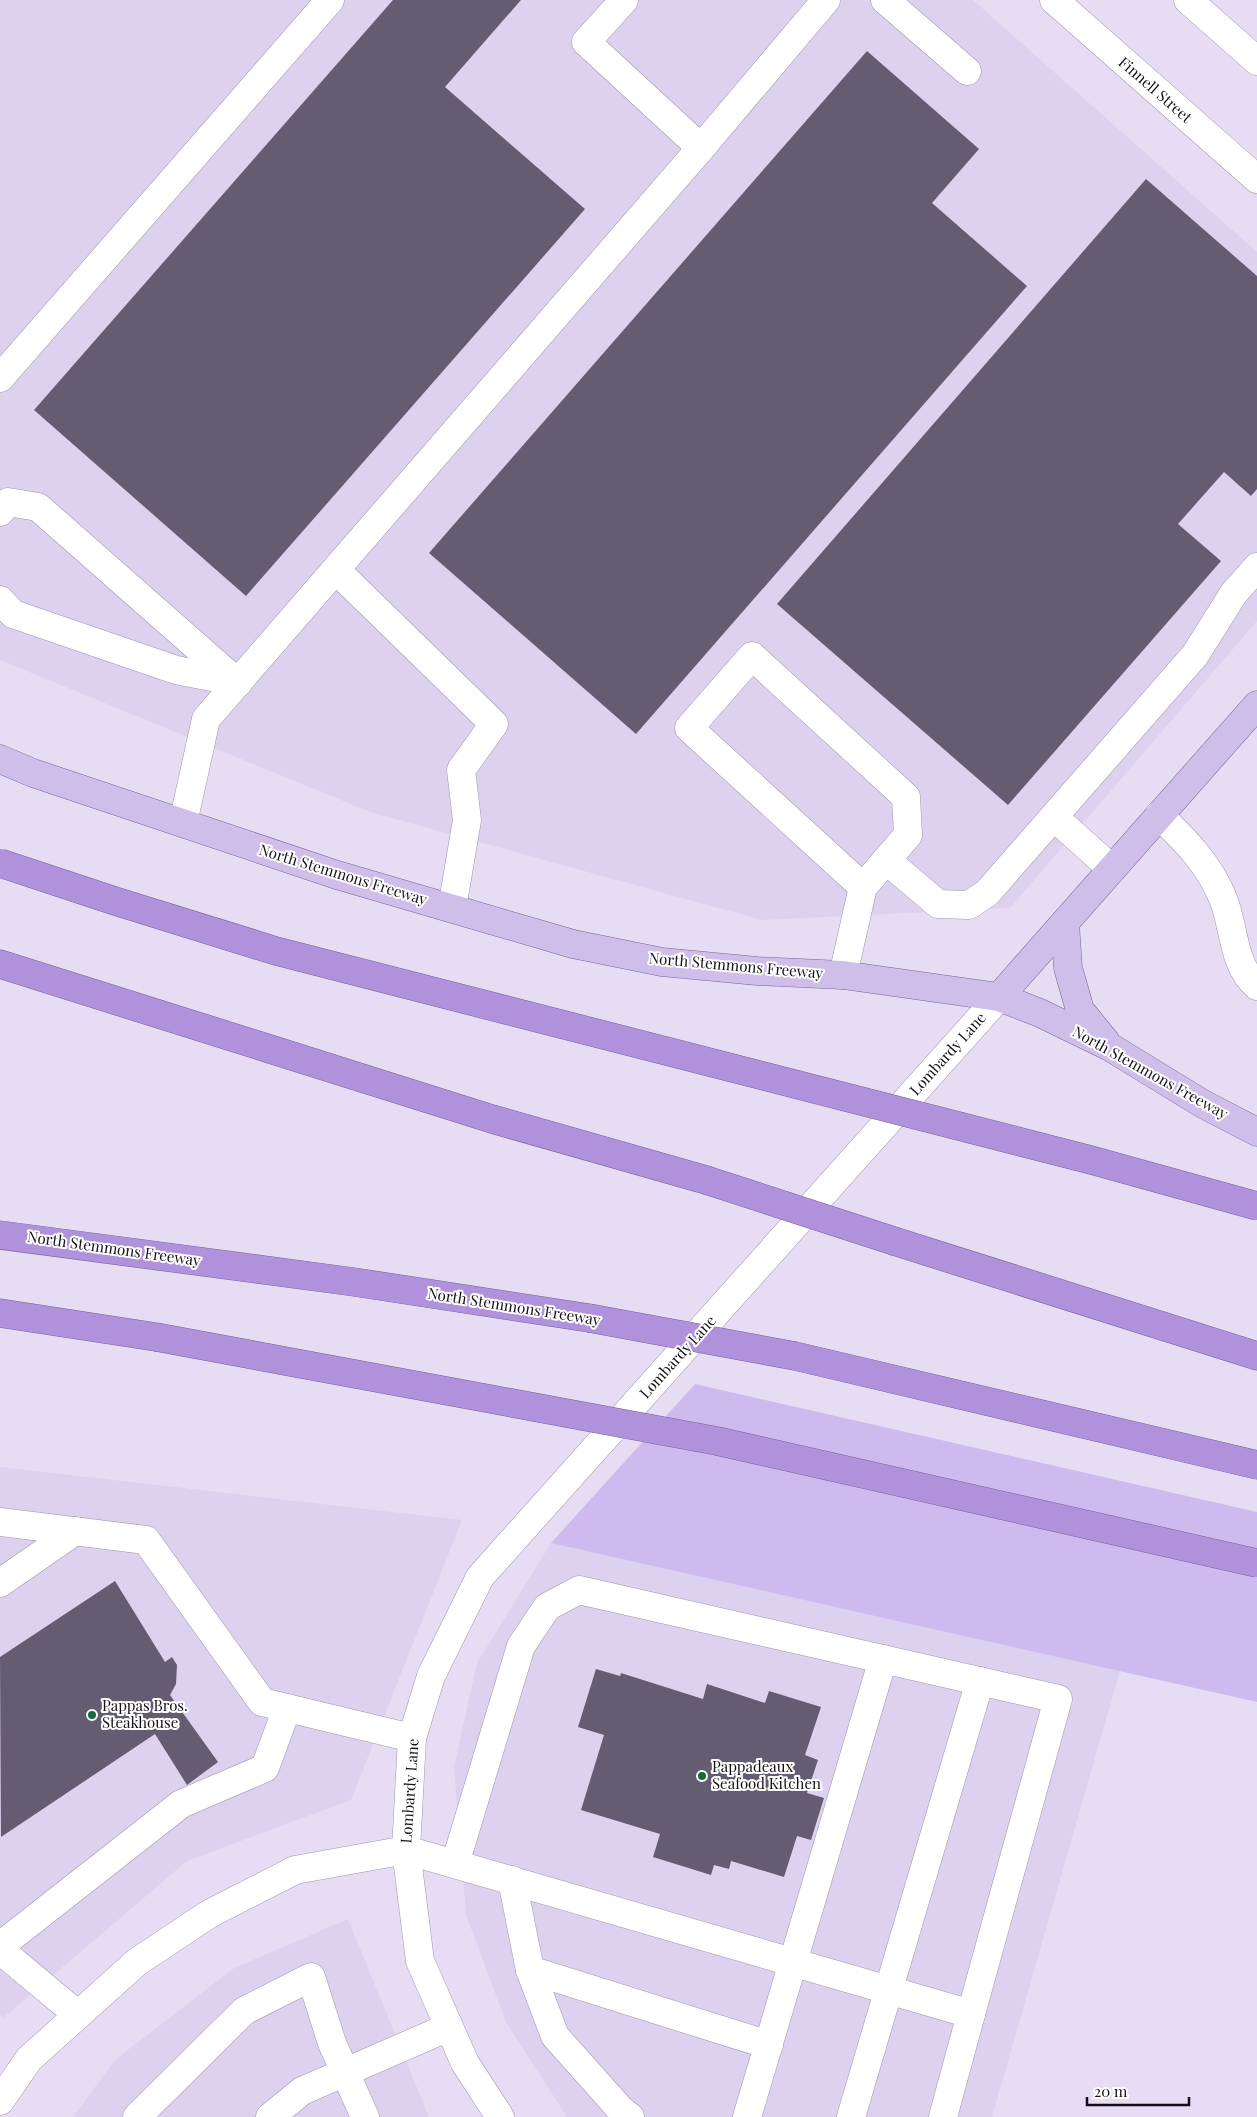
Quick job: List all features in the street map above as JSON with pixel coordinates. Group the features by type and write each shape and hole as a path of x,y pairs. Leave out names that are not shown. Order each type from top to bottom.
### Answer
{"highway":[{"path":"0,863 276,951 1091,1160 1257,1206"},
{"path":"0,964 492,1120 706,1180 1257,1356"},
{"name":"North Stemmons Freeway","path":"0,1235 354,1282 589,1318 795,1356 1257,1465"},
{"path":"0,1313 156,1337 717,1441 1257,1563"}],"main road":[{"name":"Lombardy Lane","path":"999,997 1257,705"},
{"name":"North Stemmons Freeway","path":"0,759 337,875 573,944 662,962 757,971 843,975 999,997 1040,1013 1110,1047 1203,1104 1257,1132"},
{"path":"1065,923 1068,968 1080,1010 1110,1047"}],"street":[{"path":"0,378 330,0"},
{"path":"624,0 586,42 701,148"},
{"path":"183,823 206,720 701,148 826,0"},
{"path":"885,0 966,71"},
{"name":"Finnell Street","path":"1054,0 1257,179"},
{"path":"1188,0 1257,61"},
{"path":"0,512 8,502 38,507 238,683"},
{"path":"886,860 938,904 969,905 987,893 1195,655 1234,593 1257,567"},
{"path":"336,570 494,724 461,770 467,820 452,908"},
{"path":"0,600 14,614 131,655 176,670 238,683"},
{"path":"843,975 863,887 908,835 906,797 752,656 689,728 863,887"},
{"path":"1159,815 1192,847 1210,872 1224,902 1240,960 1252,982 1257,986"},
{"path":"1054,817 1112,869"},
{"name":"Lombardy Lane","path":"500,2117 465,2063 420,1961 406,1850 412,1738 431,1676 480,1577 999,997"},
{"path":"0,1522 146,1540 262,1702 412,1738"},
{"path":"0,1583 75,1531"},
{"path":"455,1864 522,1646 546,1607 579,1590 1058,1699 943,2117"},
{"path":"747,2117 883,1659"},
{"path":"850,2117 980,1681"},
{"path":"78,2015 0,1948 181,1804 265,1768 287,1708"},
{"path":"0,2101 29,2059 137,1962 209,1914 295,1870 406,1850 971,2014"},
{"path":"512,1880 530,1970 555,2036 621,2110 630,2117"},
{"path":"530,1970 768,2044"},
{"path":"137,2117 244,2011 311,1978 332,2043 365,2117"},
{"path":"270,2117 302,2091 449,2028"}],"shaded area":[{"path":"0,0 973,0 1257,252 1257,621 1010,908 762,920 370,812 0,660"},
{"path":"695,1384 1257,1512 1257,1702 551,1543"},
{"path":"0,1467 462,1520 351,1800 187,1861 3,2018 0,2015"},
{"path":"551,1543 1120,1671 992,2117 567,2117 506,2022 466,1915 454,1767 477,1663"},
{"path":"348,1919 429,2117 73,2117 116,2059 234,1968"}],"building":[{"path":"393,0 521,0 445,87 585,209 246,596 34,410"},
{"path":"867,51 979,149 932,203 1027,286 636,734 429,553"},
{"path":"1146,179 1257,276 1257,489 1251,496 1224,472 1178,524 1221,561 1008,805 777,604"},
{"name":"Pappas Bros. Steakhouse","path":"115,1581 165,1662 172,1657 177,1665 176,1684 170,1695 218,1762 187,1785 155,1734 1,1837 0,1657"},
{"name":"Pappadeaux Seafood Kitchen","path":"596,1669 620,1676 621,1673 703,1699 707,1684 765,1703 769,1691 821,1707 805,1755 818,1760 807,1793 824,1798 811,1840 797,1836 784,1877 731,1861 729,1869 714,1865 711,1875 653,1857 660,1834 581,1810 604,1735 578,1727"}],"place":[{"name":"Pappas Bros. Steakhouse","path":"92,1715"},
{"name":"Pappadeaux Seafood Kitchen","path":"702,1776"}]}
